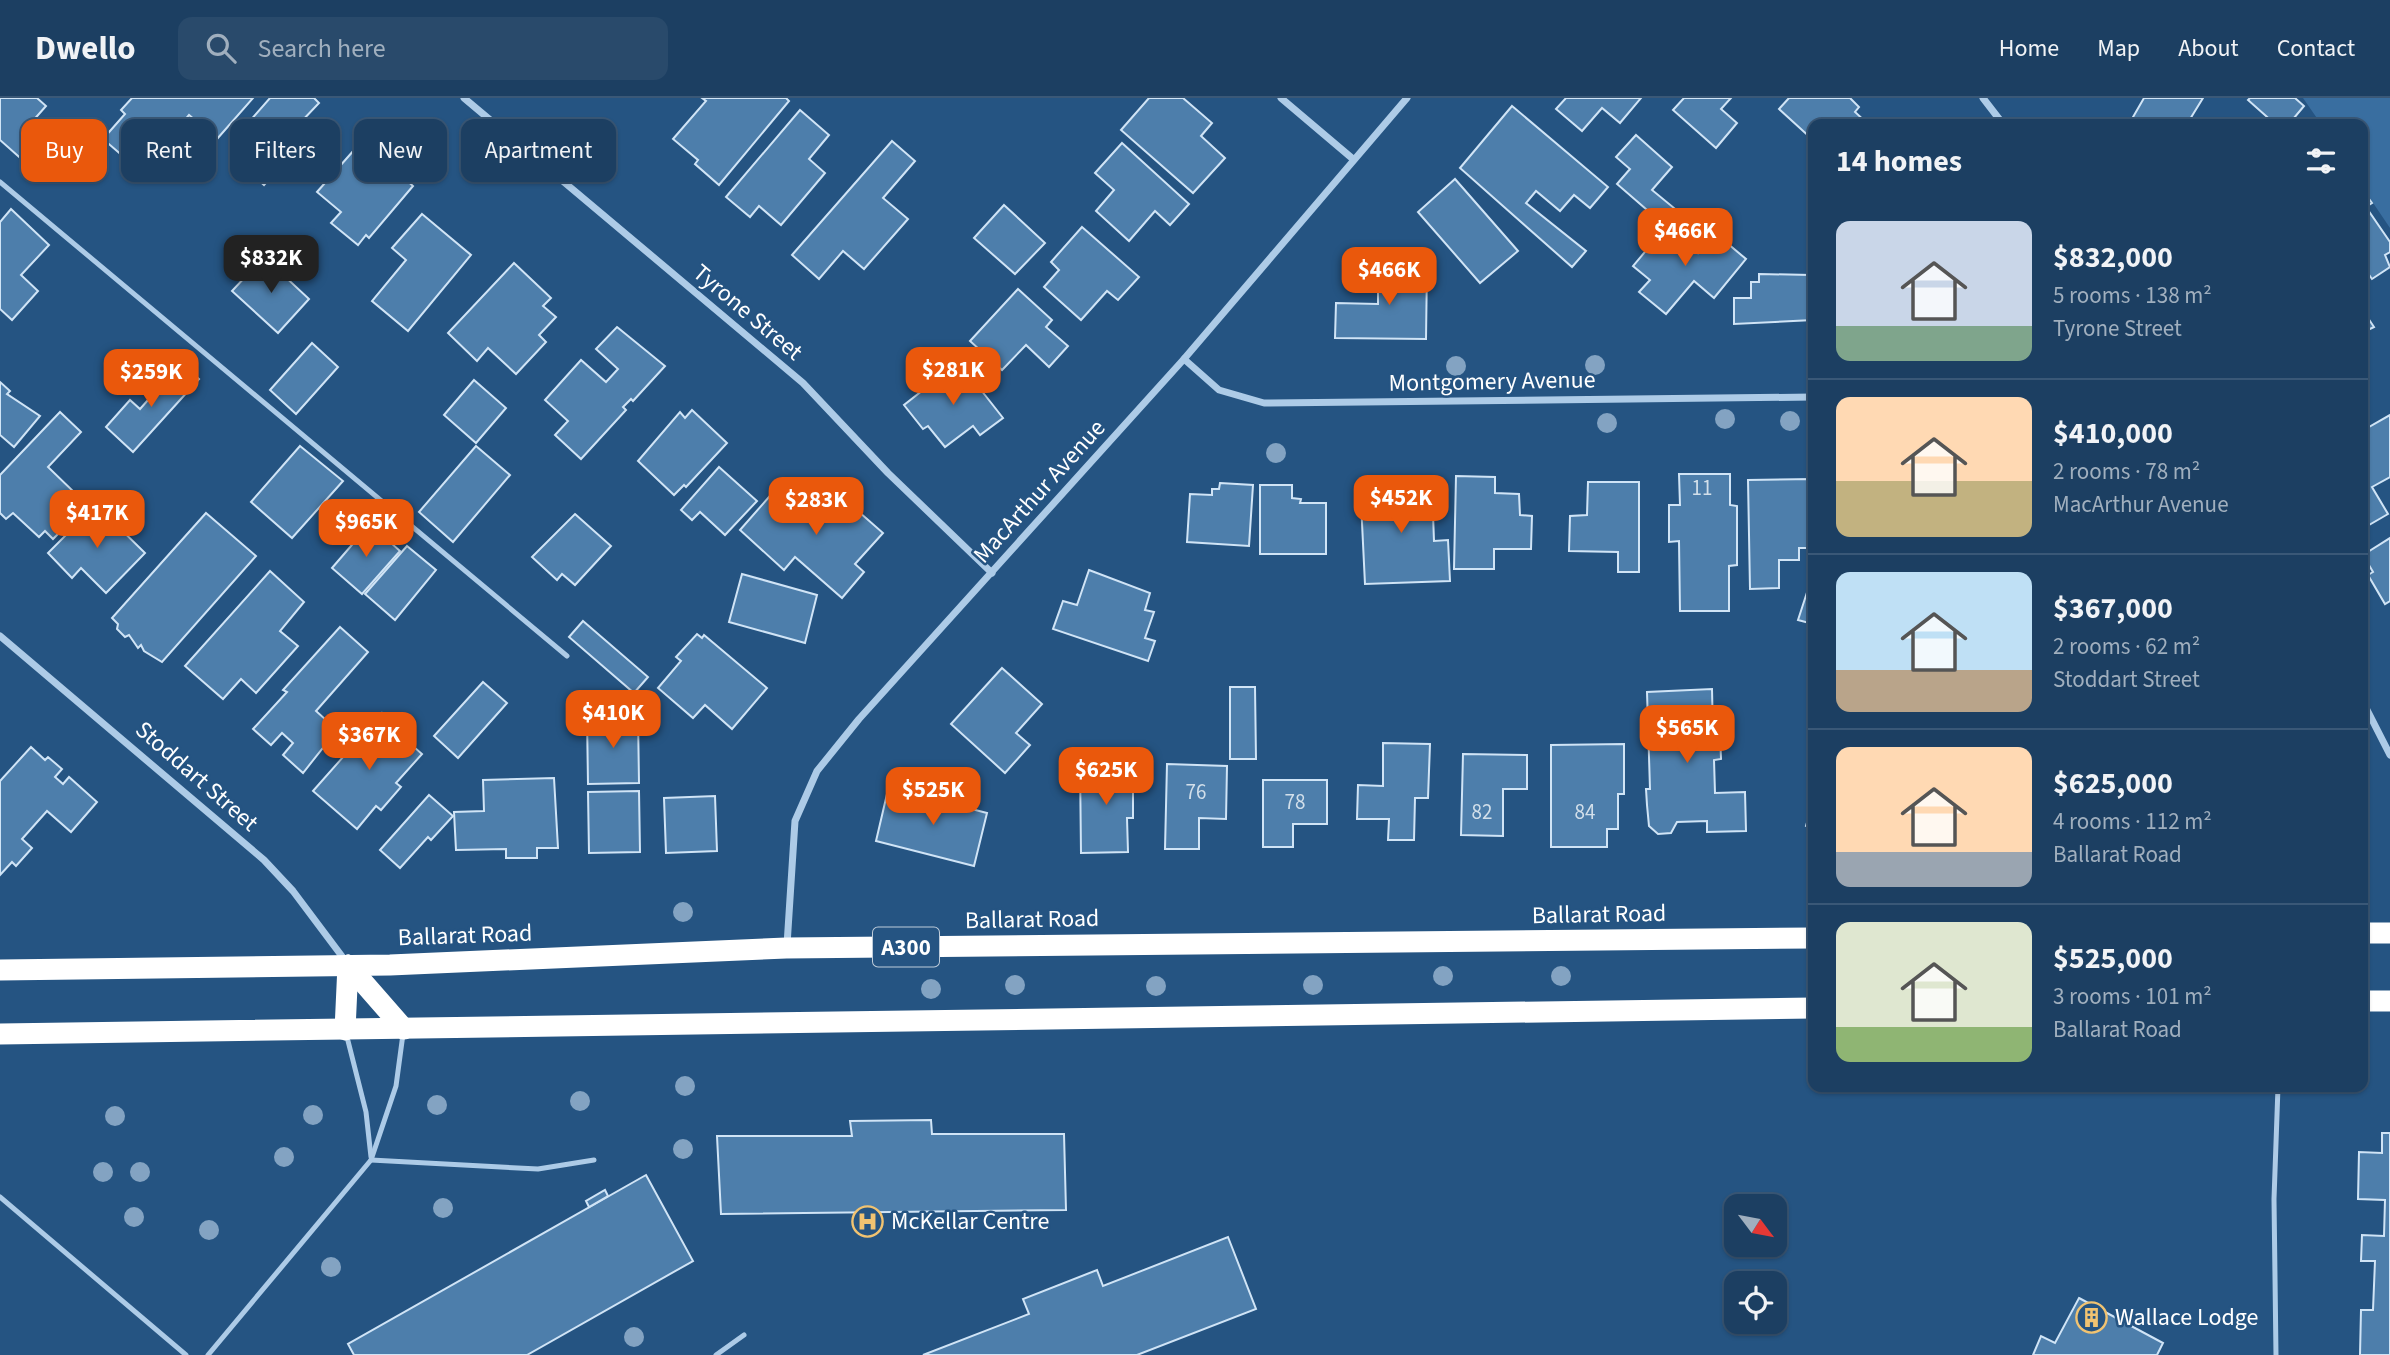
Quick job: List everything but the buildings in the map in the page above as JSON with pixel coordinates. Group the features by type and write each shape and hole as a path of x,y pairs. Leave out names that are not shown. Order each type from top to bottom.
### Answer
{"highway":[{"path":"2368,933 2390,933"},
{"name":"Ballarat Road","path":"0,970 348,965 786,948 1808,938"},
{"path":"348,965 404,1029"},
{"path":"345,1030 348,965"},
{"path":"2368,1001 2390,1001"},
{"path":"0,1034 1808,1008"}],"street":[{"name":"Tyrone Street","path":"464,98 803,383 888,473 992,573"},
{"path":"1281,98 1353,159"},
{"name":"MacArthur Avenue","path":"786,948 796,821 817,772 859,719 1184,359 1407,98"},
{"path":"1983,98 1999,119"},
{"name":"Montgomery Avenue","path":"1184,359 1219,390 1264,403 1808,397"},
{"name":"Stoddart Street","path":"0,636 264,860 308,909 348,965"},
{"path":"2368,712 2390,755"}],"lane":[{"path":"0,182 567,656"},
{"path":"208,1355 371,1160 396,1086 404,1029"},
{"path":"345,1030 366,1112 371,1160"},
{"path":"2276,1355 2274,1199 2278,1092"},
{"path":"371,1160 538,1169 594,1160"},
{"path":"0,1196 186,1355"},
{"path":"716,1355 744,1335"}],"shaded area":[{"path":"2303,98 2390,98 2390,228 2368,195 2368,119 2318,119"}],"place":[{"name":"McKellar Centre","path":"868,1221"},
{"name":"Wallace Lodge","path":"2092,1317"}]}
